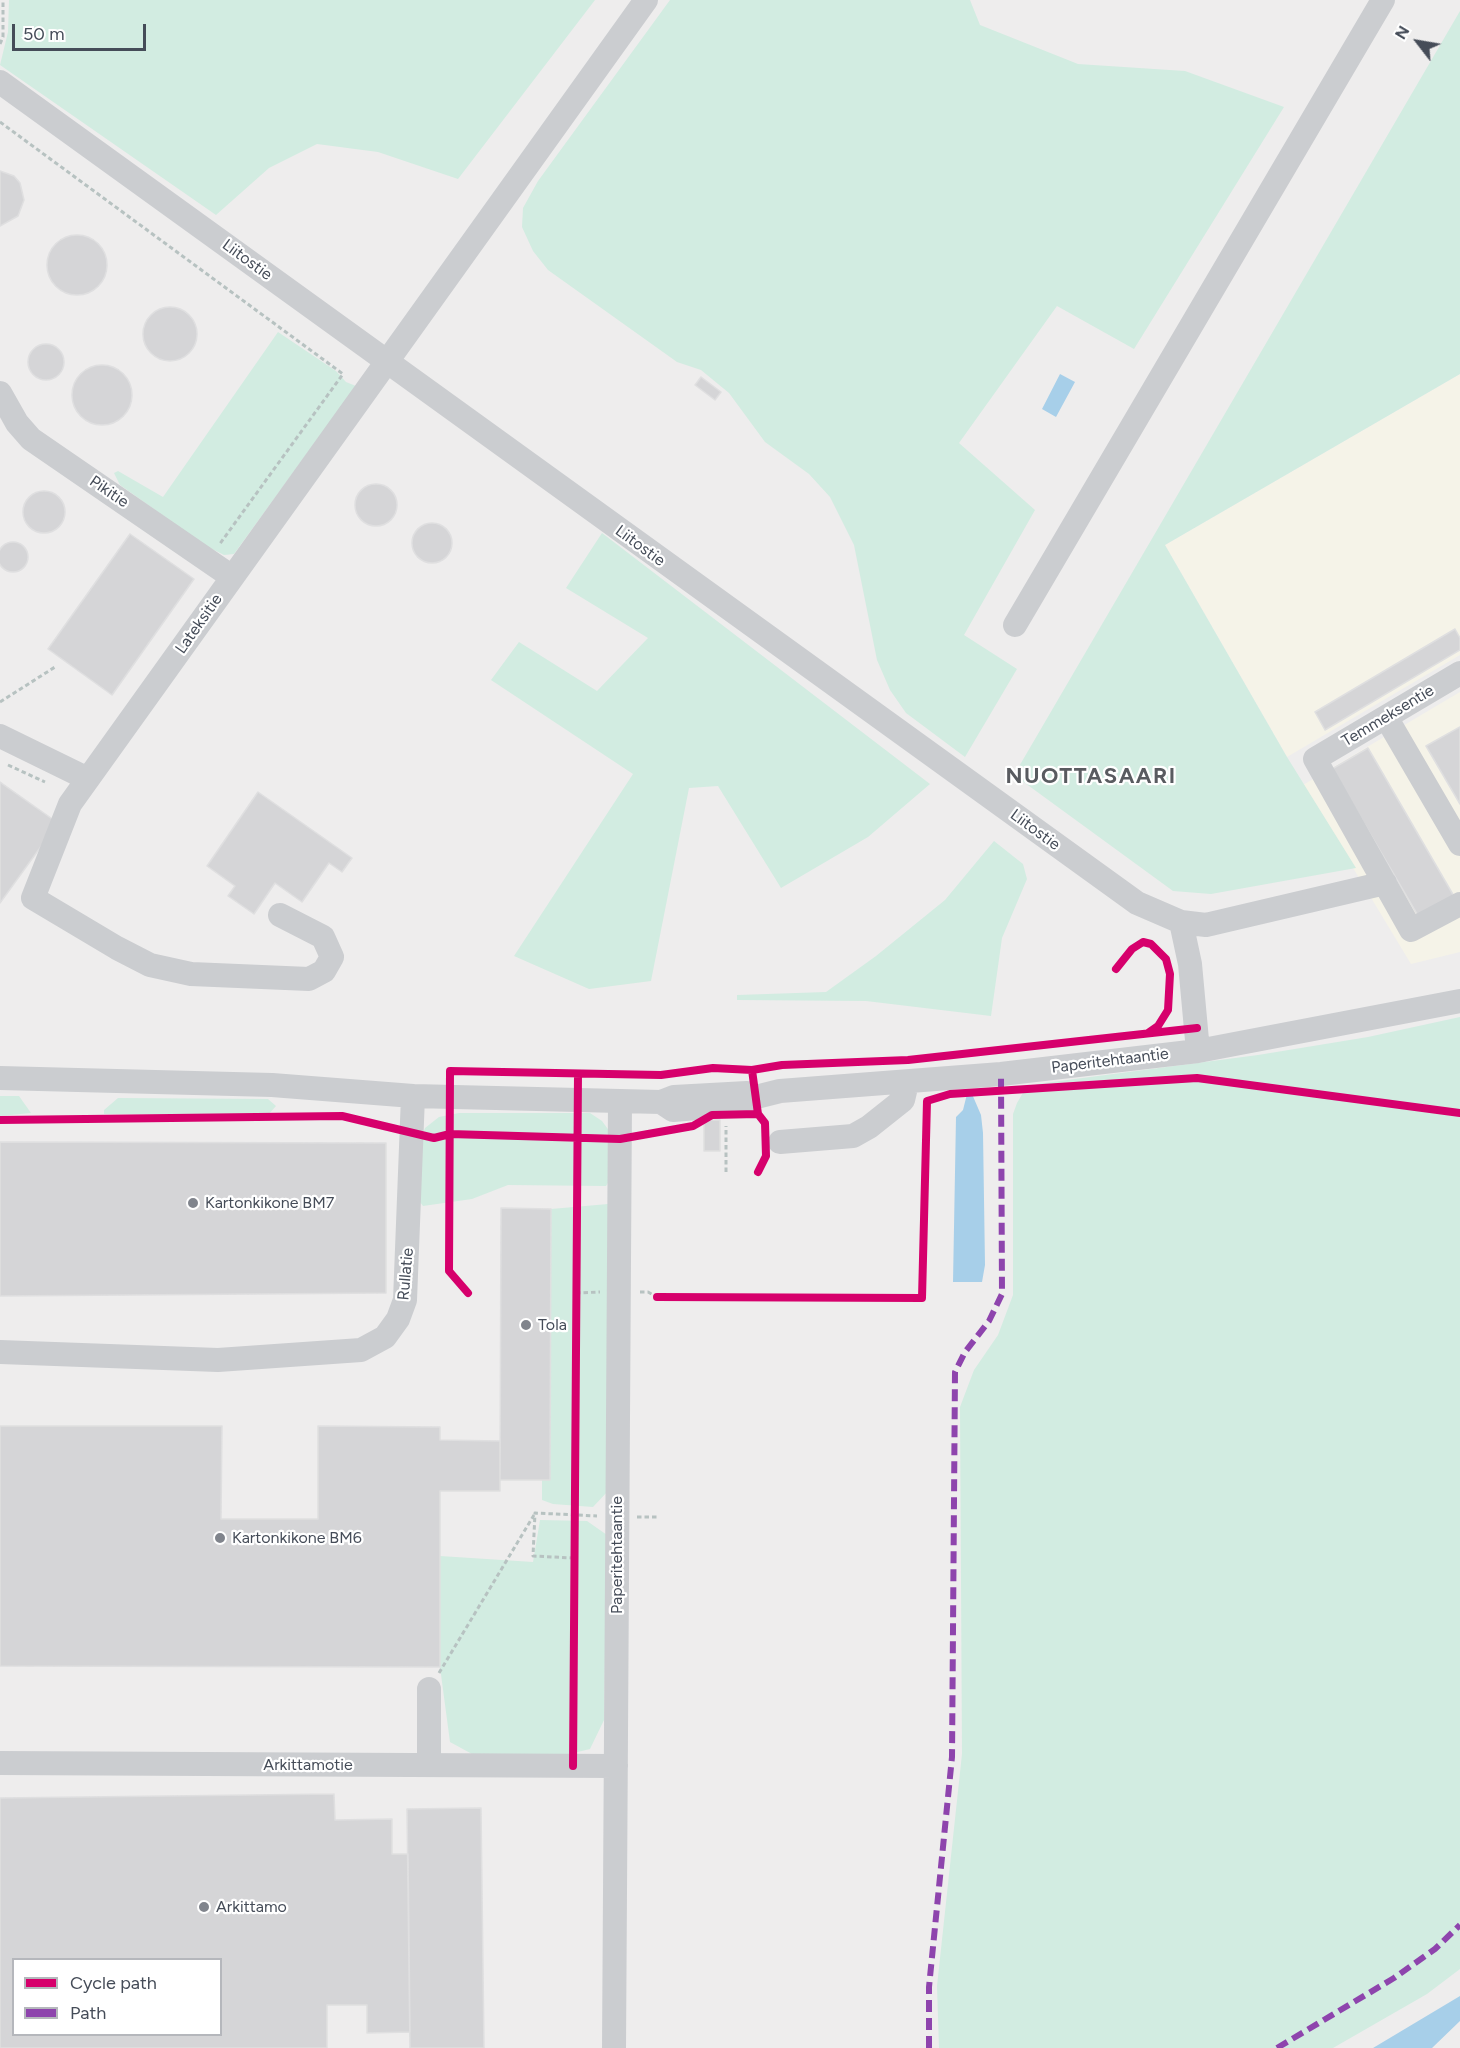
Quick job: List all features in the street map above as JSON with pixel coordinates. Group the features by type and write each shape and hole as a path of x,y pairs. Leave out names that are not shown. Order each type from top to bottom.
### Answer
{"street":[{"name":"Lateksitie","path":"280,915 323,937 332,957 324,971 309,980 191,974 150,965 33,898 82,776 223,571 387,360 646,0"},
{"path":"1015,625 1383,0"},
{"name":"Liitostie","path":"0,82 1137,903 1181,922 1206,925 1385,884"},
{"name":"Pikitie","path":"0,393 17,423 31,439 223,571"},
{"name":"Temmeksentie","path":"1385,884 1315,759 1460,673"},
{"path":"1386,717 1460,844"},
{"path":"0,736 82,776"},
{"path":"1385,884 1411,930 1460,904"},
{"path":"1181,922 1190,964 1198,1051"},
{"name":"Paperitehtaantie","path":"614,2048 620,1102 661,1102 673,1110 747,1104 756,1097 780,1091 907,1083 1198,1051 1460,1001"},
{"path":"0,1078 272,1085 413,1096 620,1102"},
{"path":"780,1142 853,1136 869,1127 903,1100 907,1083"},
{"name":"Rullatie","path":"0,1352 218,1360 353,1352 376,1343 392,1328 405,1300 413,1096"},
{"path":"429,1689 429,1765"},
{"name":"Arkittamotie","path":"0,1763 616,1766"}],"path":[{"path":"0,44 3,37 3,0"},
{"path":"0,122 343,374 216,549 223,571"},
{"path":"0,702 54,667"},
{"path":"0,760 37,781 52,783 82,776"},
{"path":"726,1115 726,1172"},
{"path":"576,1282 576,1305"},
{"path":"657,1297 669,1297"},
{"path":"574,1526 575,1503"},
{"path":"535,1513 659,1517"},
{"path":"535,1513 533,1556 574,1558"},
{"path":"429,1689 535,1513"},
{"path":"574,1547 574,1569"}],"shaded area":[{"path":"1460,374 1460,655 1287,757 1165,545"},
{"path":"1460,692 1460,952 1411,964 1303,785"}],"green space":[{"path":"9,0 595,0 458,179 378,152 317,144 269,168 216,215 0,65 8,32"},
{"path":"670,0 970,0 980,25 1078,64 1185,71 1284,107 1134,349 1057,306 959,443 1035,510 964,635 1017,669 965,757 906,713 890,690 877,660 854,545 830,497 809,474 765,442 729,393 701,370 677,362 548,270 533,251 522,227 523,208 538,181"},
{"path":"1460,11 1460,374 1165,545 1287,757 1356,868 1211,894 1173,891 1014,775"},
{"path":"278,332 336,371 346,382 356,386 234,554 224,555 206,546 120,485 114,473 118,471 163,497"},
{"path":"602,533 930,784 868,837 781,888 718,786 689,788 651,981 589,989 514,956 633,774 491,680 519,642 597,691 648,638 566,588"},
{"path":"994,841 1023,864 1027,879 1002,938 991,1016 866,1001 737,1000 737,995 826,992 876,956 945,900"},
{"path":"1460,1017 1460,1969 1427,1994 1333,2048 939,2048 937,1986 962,1754 960,1407 974,1370 998,1335 1013,1295 1013,1114 1017,1103 1024,1091 1037,1084 1258,1055 1368,1037"},
{"path":"0,1096 19,1096 31,1113 0,1116"},
{"path":"118,1098 268,1099 276,1106 268,1115 104,1114 104,1110"},
{"path":"459,1113 590,1113 602,1121 610,1132 612,1177 606,1186 508,1185 472,1199 423,1206 417,1198 418,1148 425,1128 439,1117"},
{"path":"608,1204 609,1490 593,1507 553,1504 542,1500 542,1480 550,1480 551,1209"},
{"path":"540,1520 587,1521 607,1535 604,1720 590,1749 561,1756 472,1754 450,1742 440,1667 440,1556 533,1562"}],"water":[{"path":"1060,374 1075,382 1056,417 1042,409"},
{"path":"967,1094 972,1094 981,1115 983,1133 985,1265 982,1282 953,1282 956,1117 963,1110"},
{"path":"1460,1996 1460,2021 1432,2048 1373,2048"}],"building":[{"path":"0,171 14,176 20,183 24,200 18,216 0,226"},
{"path":"71,235 83,235 94,240 102,248 107,265 105,277 94,290 83,295 71,295 60,290 52,282 47,271 47,259 52,248 60,240"},
{"path":"165,307 175,307 189,315 195,324 197,334 195,344 189,353 175,361 165,361 148,349 143,339 143,329 155,312"},
{"path":"46,344 59,349 64,362 59,375 46,380 33,375 28,362 33,349"},
{"path":"102,365 119,370 127,378 132,395 127,412 119,420 102,425 85,420 77,412 72,395 77,378 85,370"},
{"path":"701,377 721,392 715,400 695,385"},
{"path":"376,484 384,485 391,490 396,497 396,513 391,520 384,525 376,526 368,525 361,520 356,513 355,505 356,497 361,490 368,485"},
{"path":"44,491 59,497 65,512 59,527 44,533 29,527 23,512 29,497"},
{"path":"432,523 440,524 446,529 451,535 451,551 446,557 440,562 432,563 424,562 418,557 413,551 412,543 413,535 418,529 424,524"},
{"path":"130,534 194,579 112,695 48,649"},
{"path":"7,543 19,543 27,551 27,563 19,571 7,571 -1,563 -1,551"},
{"path":"1455,629 1460,638 1460,650 1325,730 1315,712"},
{"path":"1460,727 1460,804 1426,746"},
{"path":"1368,748 1455,898 1420,919 1332,769"},
{"path":"0,782 58,823 0,903"},
{"path":"258,792 352,858 342,872 329,863 302,902 275,883 254,914 228,896 235,886 207,866"},
{"path":"704,1120 720,1120 720,1151 704,1151"},
{"name":"Kartonkikone BM7","path":"0,1142 386,1143 386,1293 0,1296"},
{"name":"Tola","path":"501,1208 551,1209 550,1480 500,1480"},
{"name":"Kartonkikone BM6","path":"0,1426 222,1426 221,1519 318,1519 318,1426 440,1427 440,1440 500,1441 500,1491 440,1491 440,1667 0,1666"},
{"name":"Arkittamo","path":"334,1794 335,1820 392,1819 392,1854 408,1854 410,2032 367,2033 367,2005 327,2005 327,2048 0,2048 0,1798"},
{"path":"481,1808 484,2048 410,2048 407,1809"}],"marked path":[{"path":"929,2048 929,1987 952,1757 955,1372 965,1352 989,1321 1002,1294 1001,1074"},
{"path":"1277,2048 1394,1978 1435,1949 1460,1925"}],"cycle path":[{"path":"1116,969 1132,949 1143,942 1151,944 1166,959 1170,974 1168,1010 1158,1026 1148,1033"},
{"path":"468,1293 449,1271 450,1071 661,1075 713,1068 752,1070 782,1065 908,1060 1197,1028"},
{"path":"752,1070 758,1114 765,1123 766,1156 758,1172"},
{"path":"573,1766 578,1074"},
{"path":"657,1297 922,1298 927,1101 950,1094 1197,1078 1460,1113"},
{"path":"0,1120 342,1116 434,1138 450,1134 620,1139 693,1126 712,1115 758,1114"}],"place":[{"name":"Kartonkikone BM7","path":"193,1203"},
{"name":"Tola","path":"526,1325"},
{"name":"Kartonkikone BM6","path":"220,1538"},
{"name":"Arkittamo","path":"204,1907"}],"district":[{"name":"NUOTTASAARI","path":"1091,777"}]}
